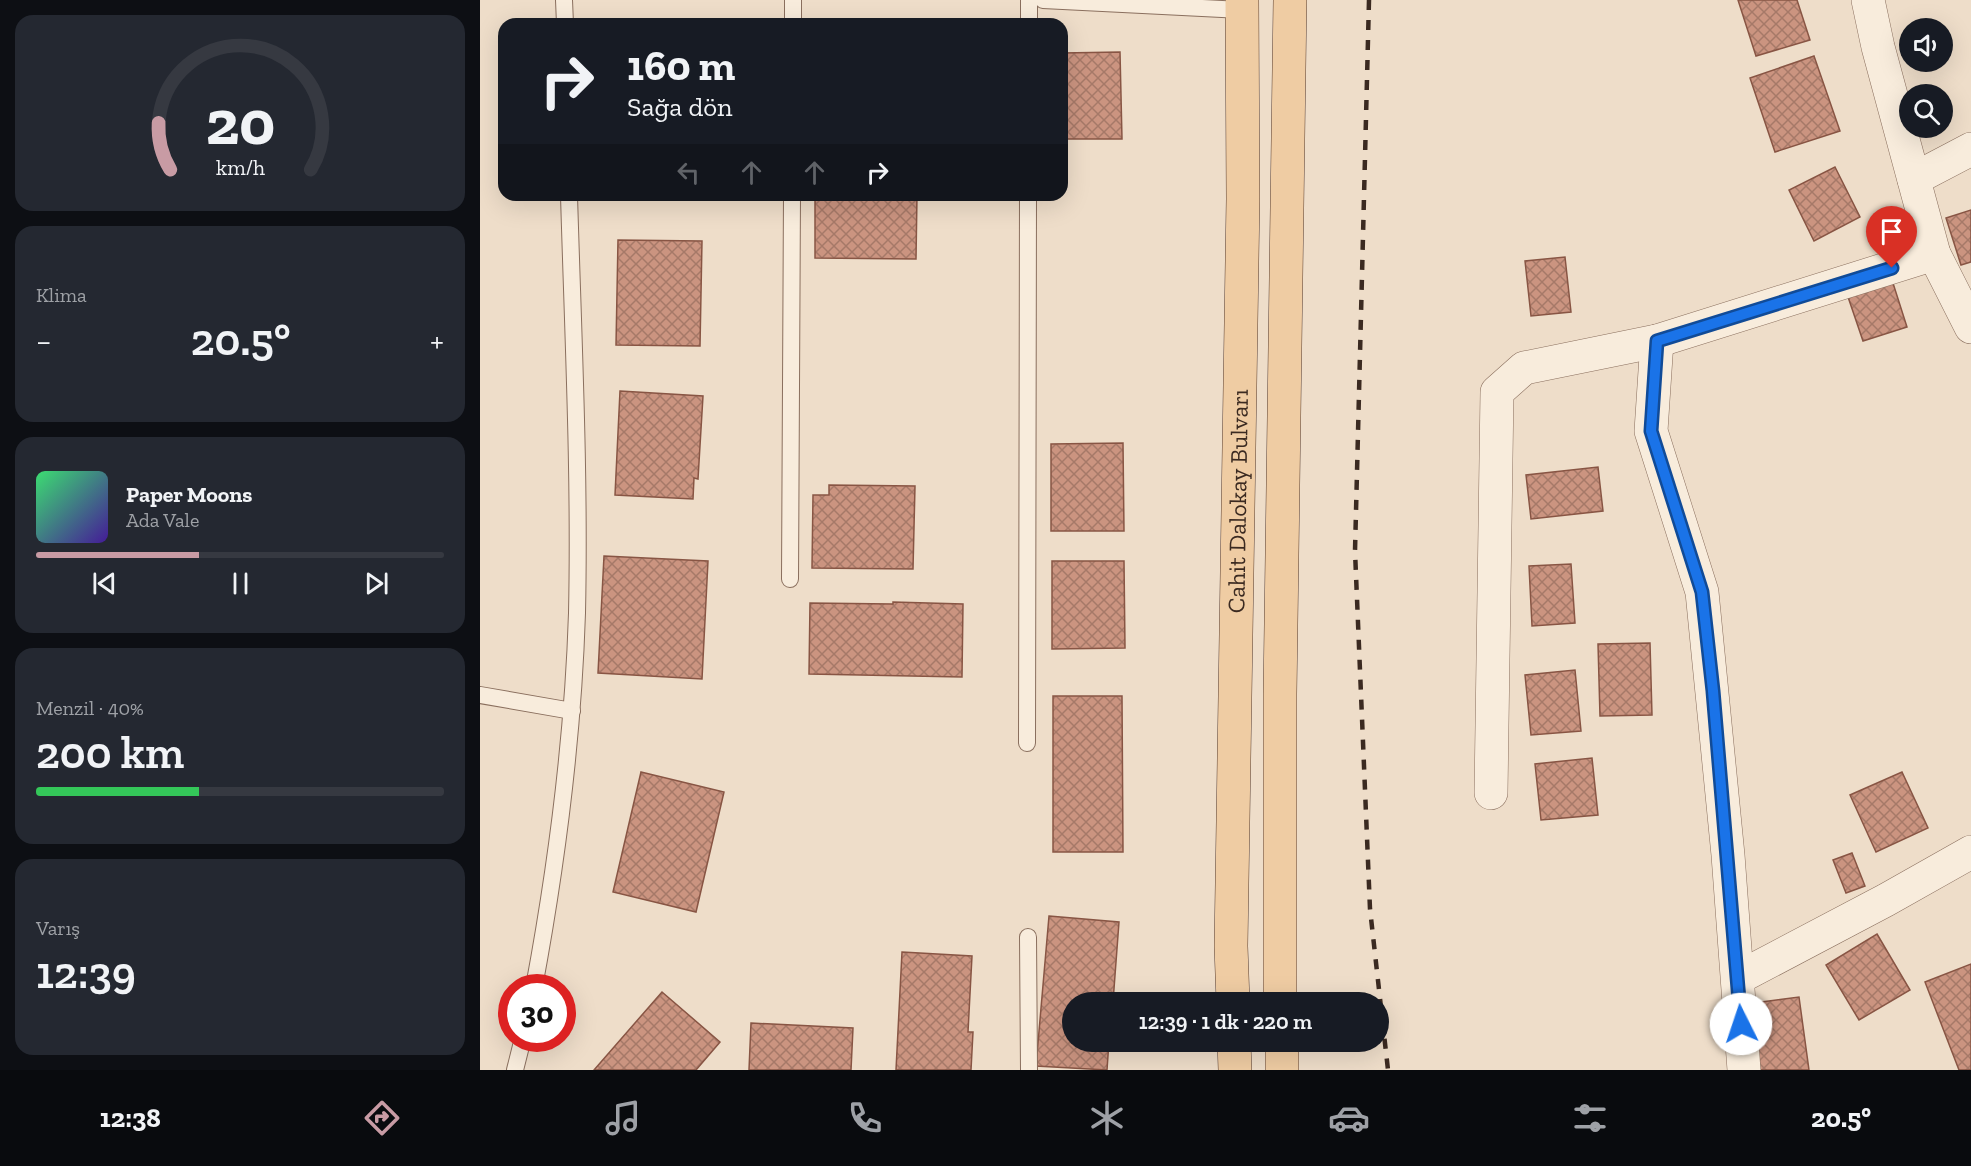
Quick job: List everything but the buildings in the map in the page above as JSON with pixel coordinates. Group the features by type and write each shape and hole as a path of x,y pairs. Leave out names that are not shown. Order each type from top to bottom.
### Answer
{"main road":[{"name":"Cahit Dalokay Bulvarı","path":"1280,992 1280,694 1290,0"},
{"name":"Cahit Dalokay Bulvarı","path":"1233,992 1231,946 1243,200 1242,5"},
{"path":"1234,1052 1235,1070"},
{"path":"1282,1052 1282,1070"}],"street":[{"path":"1868,0 1878,47 1896,106 1934,254 1971,327"},
{"path":"1914,179 1971,149"},
{"path":"1491,792 1497,392 1524,368 1657,341 1934,254"},
{"path":"1657,341 1651,431 1702,592 1713,691 1744,1070"},
{"path":"1738,978 1971,852"}],"lane":[{"path":"564,0 565,18"},
{"path":"793,0 793,18"},
{"path":"1029,0 1029,18"},
{"path":"1043,0 1242,5"},
{"path":"536,974 550,901 572,711 577,517 569,201"},
{"path":"790,579 792,201"},
{"path":"1027,743 1028,201"},
{"path":"480,695 572,711"},
{"path":"1028,937 1029,1070"},
{"path":"516,1070 520,1052"}],"railway":[{"path":"1369,0 1355,551 1370,909 1388,1070"}],"route":[{"path":"1741,1024 1728,855 1702,592 1651,431 1657,341 1892,268"}]}
